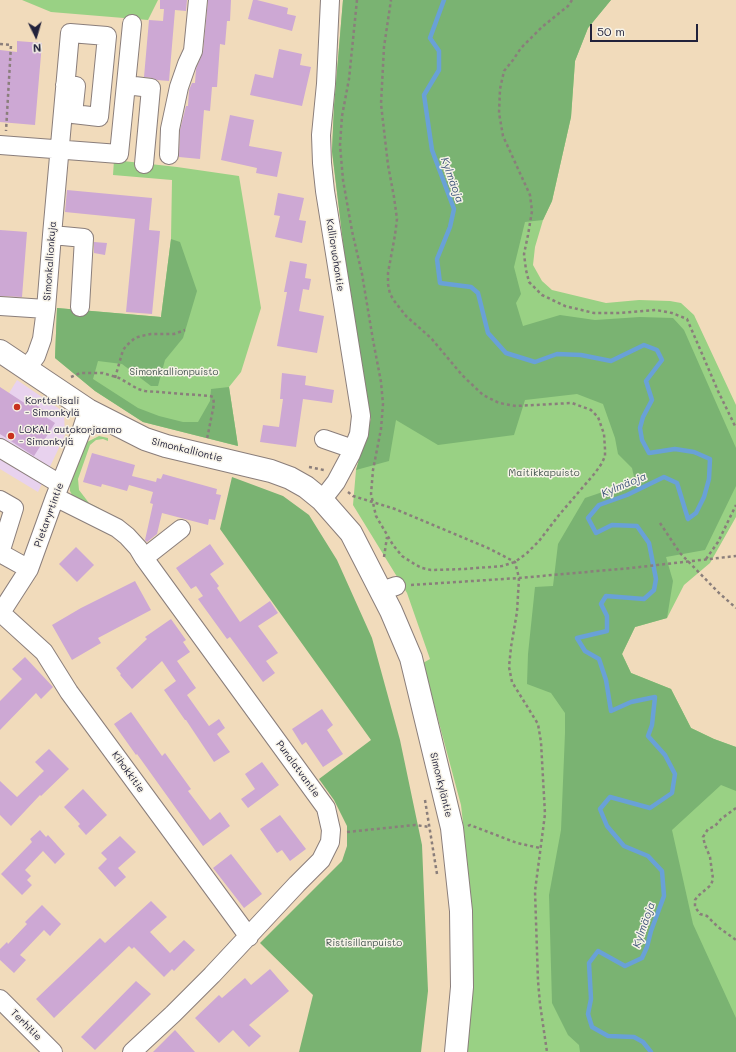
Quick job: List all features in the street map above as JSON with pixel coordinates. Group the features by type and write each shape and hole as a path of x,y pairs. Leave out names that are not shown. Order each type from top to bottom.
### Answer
{"main road":[{"name":"Simonkalliontie","path":"0,351 88,410 145,439 166,446 271,471 290,478 306,487 322,500 351,533"},
{"name":"Simonkyläntie","path":"351,533 389,588 391,611 411,658 452,828 461,911 462,986 456,1052"}],"street":[{"path":"170,155 170,129 179,87 193,51 198,0"},
{"name":"Kallioruohontie","path":"322,500 340,486 359,434 361,416 325,191 321,135 326,84 330,0"},
{"path":"3,145 119,154 132,24"},
{"name":"Simonkallionkuja","path":"27,368 36,356 42,339 46,309 65,85 70,33 107,36 99,117 73,114 76,86 65,85"},
{"path":"126,85 151,88 179,87"},
{"path":"144,164 151,88"},
{"path":"52,235 84,238 80,307"},
{"path":"0,306 46,309"},
{"name":"Pietaryrtintie","path":"1,614 29,569 57,490 81,432 88,410"},
{"path":"324,439 353,449"},
{"name":"Punalatvantie","path":"0,448 57,490 105,516 138,548 326,808 331,830 330,842 321,860 174,1014 132,1052"},
{"path":"0,500 14,508 0,553 29,569"},
{"path":"144,558 181,528"},
{"name":"Kihokkitie","path":"1,614 44,652 78,703 249,937"},
{"name":"Terhitie","path":"0,999 53,1052"}],"path":[{"path":"357,0 348,79 342,116 340,145 343,180 352,231 362,274 381,382 383,404 381,429 373,470 371,494 376,516 393,545 402,556 416,565 431,570 496,567 515,562 540,541 559,515 601,467 605,456 605,440 598,417 591,410 572,403 516,406 499,403 483,395 462,375 431,338 406,316 390,294 388,273 397,218 388,165 381,104 384,47 391,0"},
{"path":"572,0 568,6 542,27 521,48 504,71 500,89 499,113 503,136 530,195 532,210 524,254 529,282 542,295 566,306 594,313 619,313 656,310 672,313 687,319 718,391 736,428"},
{"path":"0,44 11,45 3,145"},
{"path":"115,378 123,350 135,338 151,334 174,334 185,330"},
{"path":"67,379 80,373 103,373 145,391 213,397 214,404 206,444"},
{"path":"309,467 324,470 340,486 354,496 395,509 488,548 515,562 519,578 517,612 509,667 512,682 538,724 541,742 545,814 535,892 535,917 539,996 547,1052"},
{"path":"706,559 718,542 736,505"},
{"path":"660,523 680,553 719,593 736,608"},
{"path":"382,561 388,537"},
{"path":"389,588 631,568 736,556"},
{"path":"425,796 438,881"},
{"path":"736,808 721,819 715,826 708,829 703,837 710,857 713,879 711,885 695,900 695,907 700,914 707,916 718,927 736,940"},
{"path":"331,830 341,832 415,826 452,828 470,825 517,842 540,848"}],"shaded area":[{"path":"17,380 64,412 65,435 38,492 0,469 0,408"}],"green space":[{"path":"22,0 158,0 148,20 51,12"},
{"name":"Maitikkapuisto","path":"343,0 611,0 588,28 575,61 571,117 552,201 543,220 535,247 533,265 542,281 552,290 606,303 639,300 670,301 681,303 694,315 736,405 736,517 710,563 684,585 667,618 635,627 622,654 631,673 671,689 691,728 736,747 736,1052 466,1052 470,929 467,859 461,805 423,663 430,659 407,593 353,505 356,470 371,419 347,275 332,151 334,107"},
{"name":"Maitikkapuisto","path":"343,0 611,0 588,28 575,61 571,117 552,201 543,220 525,222 514,267 521,294 516,303 523,326 560,315 595,320 640,317 673,318 684,330 736,448 736,486 705,550 666,557 673,581 667,618 635,627 622,654 631,673 671,689 691,728 736,747 736,791 721,785 672,830 693,924 736,1018 736,1052 580,1052 579,1045 568,1035 552,1003 549,895 561,830 565,713 551,693 527,684 528,654 535,587 553,586 558,544 585,498 635,481 632,468 618,454 615,438 603,404 577,394 525,400 514,435 438,445 396,420 389,461 356,470 371,419 347,275 332,151 334,107"},
{"name":"Simonkallionpuisto","path":"114,160 239,176 261,308 241,372 229,387 238,446 143,422 95,391 55,358 57,308 161,317 171,239 172,180 113,175"},
{"path":"171,239 180,242 197,291 183,338 165,360 158,386 151,386 122,364 98,361 93,379 138,408 159,416 183,422 198,422 210,401 211,389 229,387 238,446 143,422 95,391 55,358 57,308 161,317"},
{"path":"99,436 108,438 108,441 103,439 96,440 90,445 78,479 79,490 89,503 99,508 96,511 73,497 70,491 70,484 80,449 87,442"},
{"name":"Ristisillanpuisto","path":"232,477 283,496 309,515 337,560 372,638 400,740 422,845 428,991 421,1052 299,1052 313,995 260,943 342,861 347,846 347,826 334,800 319,779 371,740 220,529"}],"building":[{"path":"160,0 187,0 186,11 175,10 169,81 144,77 149,20 163,21 164,9 160,9"},
{"path":"208,0 231,0 230,21 227,21 225,45 220,44 217,87 212,87 210,111 204,110 200,159 179,157 180,130 186,106 188,106 189,90 192,83 195,83 196,69 203,52"},
{"path":"253,0 288,8 287,14 296,16 292,31 248,19"},
{"path":"17,41 42,43 35,125 0,122 0,50 17,52"},
{"path":"279,49 302,54 300,65 311,67 302,106 250,95 255,74 273,78"},
{"path":"230,115 254,120 249,146 282,152 277,177 256,173 257,168 221,160"},
{"path":"67,190 152,198 149,230 160,231 152,314 126,312 135,219 65,212"},
{"path":"278,193 304,198 299,220 306,221 302,243 275,237 280,216 274,215"},
{"path":"0,230 27,232 22,297 0,296"},
{"path":"94,242 107,243 105,255 94,253"},
{"path":"290,261 307,264 305,278 311,279 309,290 303,289 299,311 324,316 317,353 277,346 287,292 284,292"},
{"path":"282,373 306,376 305,385 334,390 332,403 303,399 296,447 260,442 263,425 279,427 283,399 280,399"},
{"path":"0,387 26,404 28,400 46,411 43,415 55,423 34,456 0,434"},
{"path":"92,453 135,465 132,476 156,482 157,478 161,479 163,474 217,489 216,494 221,495 215,520 209,519 208,525 162,513 157,534 147,542 145,540 153,504 150,503 153,492 129,485 127,491 102,484 101,487 83,482"},
{"path":"210,544 224,564 210,574 219,586 217,588 240,622 270,601 278,613 258,626 278,653 266,661 275,673 263,682 230,637 227,639 198,599 203,596 196,586 191,589 176,568"},
{"path":"76,547 94,565 77,582 59,564"},
{"path":"135,581 151,610 98,638 101,643 72,660 52,625 81,608"},
{"path":"171,619 186,640 183,642 190,652 177,661 196,688 187,695 209,726 219,719 225,728 217,734 230,752 214,762 164,690 176,681 162,661 132,689 116,668 147,639 145,637"},
{"path":"25,657 53,687 41,699 36,693 0,730 0,701 22,679 12,669"},
{"path":"322,709 333,725 327,730 343,754 323,767 306,742 302,745 292,729"},
{"path":"131,712 162,756 165,753 191,789 188,791 210,820 220,812 230,826 203,846 114,724"},
{"path":"49,749 69,769 41,796 40,795 11,826 0,815 0,781 17,797 44,771 35,762"},
{"path":"262,762 279,785 248,808 241,799 255,789 245,774"},
{"path":"83,789 107,815 86,835 78,826 80,824 64,807"},
{"path":"280,815 306,849 290,861 282,850 277,853 260,829"},
{"path":"40,830 46,837 48,835 65,854 55,864 43,851 25,870 31,876 27,880 32,885 22,895 1,874 32,842 30,839"},
{"path":"120,836 136,852 118,868 126,877 115,887 98,868 107,859 101,853"},
{"path":"231,854 262,894 244,908 213,868"},
{"path":"151,901 167,917 150,932 170,953 184,940 195,950 174,971 172,969 164,977 134,947 132,949 129,946 54,1018 36,999 100,938 105,943"},
{"path":"42,905 61,924 50,936 44,930 20,955 26,960 14,973 0,960 0,949 7,942 8,944 27,924 25,922"},
{"path":"270,969 289,991 249,1025 261,1036 249,1047 233,1030 219,1043 195,1018 219,995 222,998 245,978 251,985"},
{"path":"136,981 151,994 95,1050 81,1037"},
{"path":"175,1030 195,1052 153,1052"}],"waterway":[{"name":"Kylmäoja","path":"444,0 430,38 439,51 439,70 424,95 432,150 454,209 450,227 437,259 440,283 471,287 478,293 488,333 506,353 535,362 557,354 581,355 611,361 644,345 657,350 662,360 646,381 652,400 643,417 640,428 642,440 649,453 675,449 694,452 710,459 709,479 704,497 696,513 688,519 677,483 664,477 627,495 599,505 588,518 596,533 612,525 637,526 649,543 656,579 654,590 644,599 606,596 601,604 607,616 607,631 577,638 585,651 599,659 606,680 611,711 631,702 655,697 652,725 648,736 665,755 675,774 672,793 650,808 610,797 600,809 607,826 624,846 648,856 662,871 664,896 642,958 625,966 598,951 589,963 591,999 588,1014 592,1027 608,1036 634,1037 643,1042 651,1052"}],"place":[{"name":"Korttelisali - Simonkylä","path":"17,407"},
{"name":"LOKAL autokorjaamo - Simonkylä","path":"11,436"}]}
